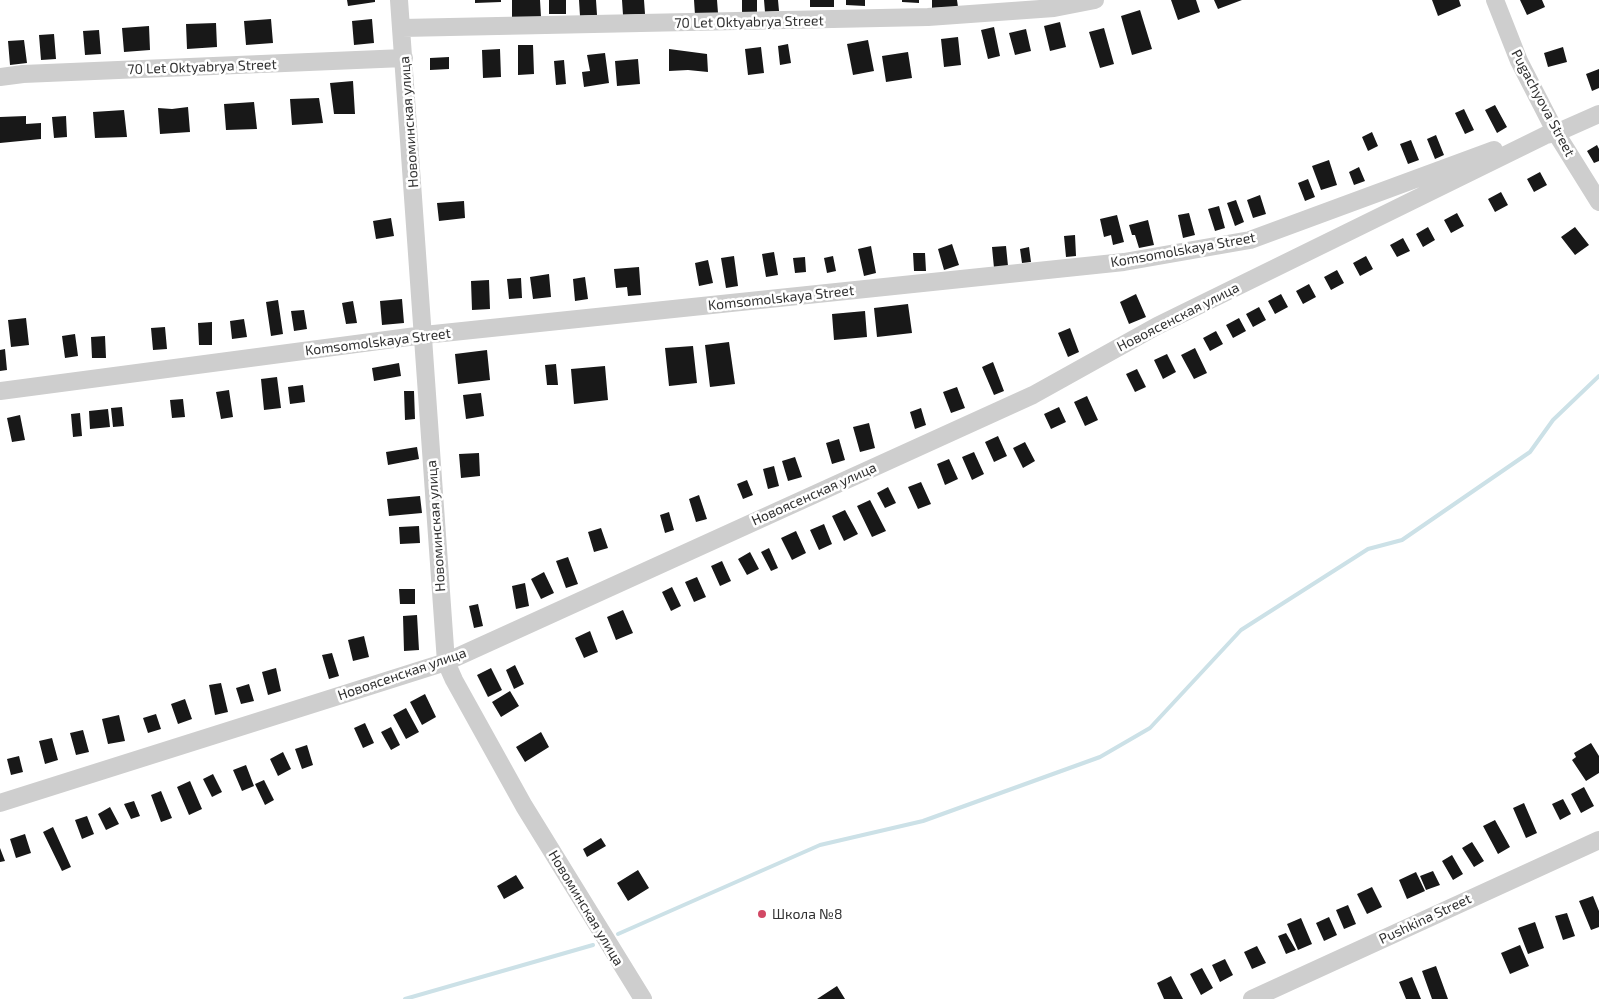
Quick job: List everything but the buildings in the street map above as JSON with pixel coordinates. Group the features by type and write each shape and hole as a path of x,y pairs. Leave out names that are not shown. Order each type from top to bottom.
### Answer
{"street":[{"name":"Новоминская улица","path":"399,0 446,662 454,680 524,806 642,999"},
{"name":"70 Let Oktyabrya Street","path":"402,28 928,17 1054,8 1096,0"},
{"name":"Pugachyova Street","path":"1495,0 1551,134 1599,202"},
{"name":"70 Let Oktyabrya Street","path":"0,77 404,58"},
{"name":"Новоясенская улица","path":"0,803 446,662 1033,395 1157,326 1551,134 1599,114"},
{"name":"Komsomolskaya Street","path":"0,391 424,335 1115,263 1250,240 1501,147 1551,134"},
{"name":"Pushkina Street","path":"1252,999 1599,840"}],"waterway":[{"path":"618,934 820,845 923,821 1100,757 1150,728 1241,630 1368,549 1402,540 1530,452 1553,420 1599,376"},
{"path":"405,999 593,945"}],"place":[{"name":"Школа №8","path":"762,914"}]}
